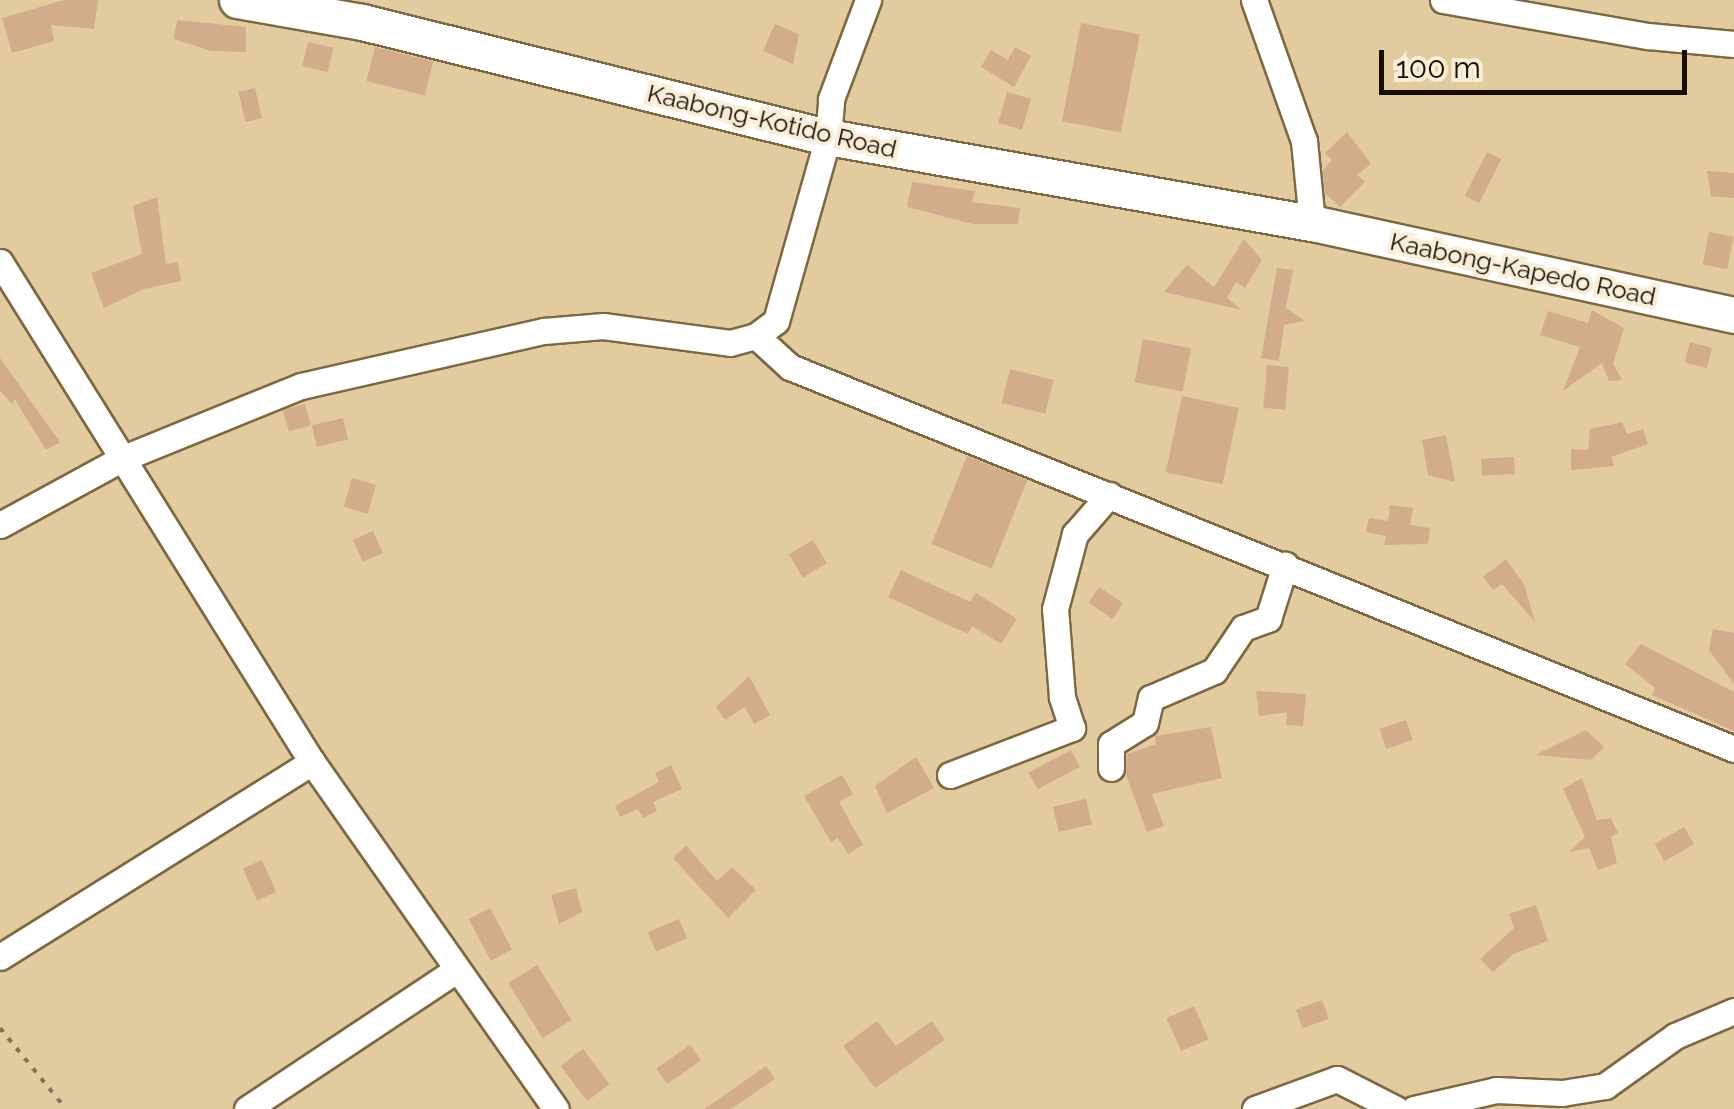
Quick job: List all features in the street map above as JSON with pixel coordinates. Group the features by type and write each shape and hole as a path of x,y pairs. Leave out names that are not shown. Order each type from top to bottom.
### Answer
{"main road":[{"name":"Kaabong-Kotido Road","path":"237,0 362,22 828,137 1312,223"},
{"name":"Kaabong-Kapedo Road","path":"1312,223 1734,315"}],"street":[{"path":"0,525 121,458 300,386 482,341 602,326 730,343 756,336 776,321 828,137 831,99 868,0"},
{"path":"1254,0 1304,141 1312,223"},
{"path":"1443,0 1614,31 1734,44"},
{"path":"0,262 312,762 556,1109"},
{"path":"756,336 790,366 1734,749"},
{"path":"950,775 1072,728 1062,698 1055,609 1075,534 1110,495"},
{"path":"1112,768 1111,744 1145,723 1152,698 1214,671 1243,628 1268,618 1285,566"},
{"path":"0,958 312,762"},
{"path":"247,1109 456,970"},
{"path":"1588,1109 1606,1086 1676,1036 1734,1011"},
{"path":"1255,1109 1337,1079 1396,1109"},
{"path":"1414,1109 1496,1090 1562,1094 1606,1086"}],"path":[{"path":"0,1028 66,1109"}],"building":[{"path":"64,0 98,0 94,29 51,25 54,41 12,53 2,18"},
{"path":"177,20 246,27 246,52 211,51 174,39"},
{"path":"1081,23 1140,34 1121,133 1062,121"},
{"path":"775,24 799,34 793,64 763,51"},
{"path":"308,42 333,48 328,72 302,66"},
{"path":"375,47 433,62 425,95 367,81"},
{"path":"1015,47 1031,56 1014,87 981,67 991,50 1008,60"},
{"path":"255,88 262,118 245,122 238,92"},
{"path":"1007,92 1031,99 1022,130 998,123"},
{"path":"1347,132 1371,164 1357,175 1365,182 1340,207 1325,193 1323,170 1332,160 1325,153"},
{"path":"1487,152 1501,159 1479,203 1465,196"},
{"path":"1707,171 1734,173 1734,198 1711,196"},
{"path":"912,182 975,191 972,202 1020,208 1018,224 973,224 907,207"},
{"path":"157,197 166,264 178,262 181,281 144,289 104,308 91,273 142,254 133,206"},
{"path":"1709,232 1734,237 1727,269 1703,264"},
{"path":"1244,239 1262,260 1245,288 1236,282 1227,298 1242,310 1164,292 1187,265 1214,287"},
{"path":"1277,268 1293,270 1286,308 1305,321 1284,325 1279,361 1261,358"},
{"path":"1592,310 1624,328 1613,364 1622,380 1609,381 1602,363 1563,391 1580,347 1540,335 1548,311 1588,323"},
{"path":"1143,339 1191,348 1183,392 1135,382"},
{"path":"1690,342 1712,348 1707,368 1685,362"},
{"path":"0,358 60,442 46,450 14,398 13,405 0,391"},
{"path":"1267,365 1289,367 1285,410 1263,408"},
{"path":"1010,369 1054,380 1045,414 1002,403"},
{"path":"1182,396 1239,408 1223,484 1166,472"},
{"path":"305,404 311,425 289,431 283,410"},
{"path":"343,418 348,439 317,447 312,425"},
{"path":"1622,422 1627,434 1643,429 1648,444 1611,457 1614,466 1571,470 1571,449 1588,450 1590,429"},
{"path":"1446,435 1455,482 1428,475 1422,440"},
{"path":"967,456 1027,480 992,568 931,544"},
{"path":"1514,457 1515,474 1482,476 1481,459"},
{"path":"352,478 376,485 368,514 344,507"},
{"path":"1390,505 1413,508 1410,525 1430,528 1428,544 1384,545 1386,536 1366,532 1369,518 1388,521"},
{"path":"373,531 383,553 363,562 353,540"},
{"path":"813,540 827,563 803,578 789,554"},
{"path":"1506,559 1524,584 1535,622 1502,584 1493,590 1483,577"},
{"path":"901,570 970,602 976,593 1017,619 1001,644 972,626 968,634 888,597"},
{"path":"1099,587 1123,603 1112,619 1088,603"},
{"path":"1713,629 1734,633 1734,684 1709,650"},
{"path":"1641,644 1734,692 1734,731 1652,695 1655,688 1625,664"},
{"path":"749,676 770,715 754,724 745,707 725,720 716,707"},
{"path":"1256,691 1306,694 1303,726 1286,725 1287,712 1259,716"},
{"path":"1406,720 1413,740 1386,749 1380,729"},
{"path":"1211,727 1222,778 1152,794 1164,826 1147,832 1126,775 1127,754 1156,744 1155,736"},
{"path":"1586,730 1604,747 1591,760 1535,755"},
{"path":"1071,750 1080,767 1038,789 1029,773"},
{"path":"916,757 934,788 887,813 875,786"},
{"path":"671,765 682,789 653,802 657,811 643,818 638,809 620,817 615,806 659,782 655,773"},
{"path":"842,775 853,794 839,802 863,845 848,854 838,838 831,842 804,796"},
{"path":"1582,778 1597,820 1611,818 1618,833 1611,837 1617,863 1598,870 1589,848 1569,852 1585,837 1563,789"},
{"path":"1086,799 1092,824 1059,832 1053,807"},
{"path":"1684,827 1694,844 1665,861 1655,844"},
{"path":"686,845 717,881 732,867 756,890 728,918 673,858"},
{"path":"262,860 276,892 257,901 243,869"},
{"path":"576,888 582,912 559,924 551,895"},
{"path":"1536,905 1548,941 1513,954 1493,972 1480,959 1514,928 1509,914"},
{"path":"490,908 512,949 491,961 469,919"},
{"path":"679,919 687,938 656,952 648,932"},
{"path":"537,965 571,1020 543,1038 508,983"},
{"path":"1322,1000 1329,1019 1303,1028 1296,1010"},
{"path":"1194,1006 1209,1039 1181,1051 1167,1018"},
{"path":"877,1021 896,1046 932,1021 945,1040 875,1088 843,1046"},
{"path":"690,1045 701,1061 667,1084 656,1069"},
{"path":"583,1049 609,1084 587,1101 561,1066"},
{"path":"766,1066 775,1079 731,1109 704,1109"}]}
